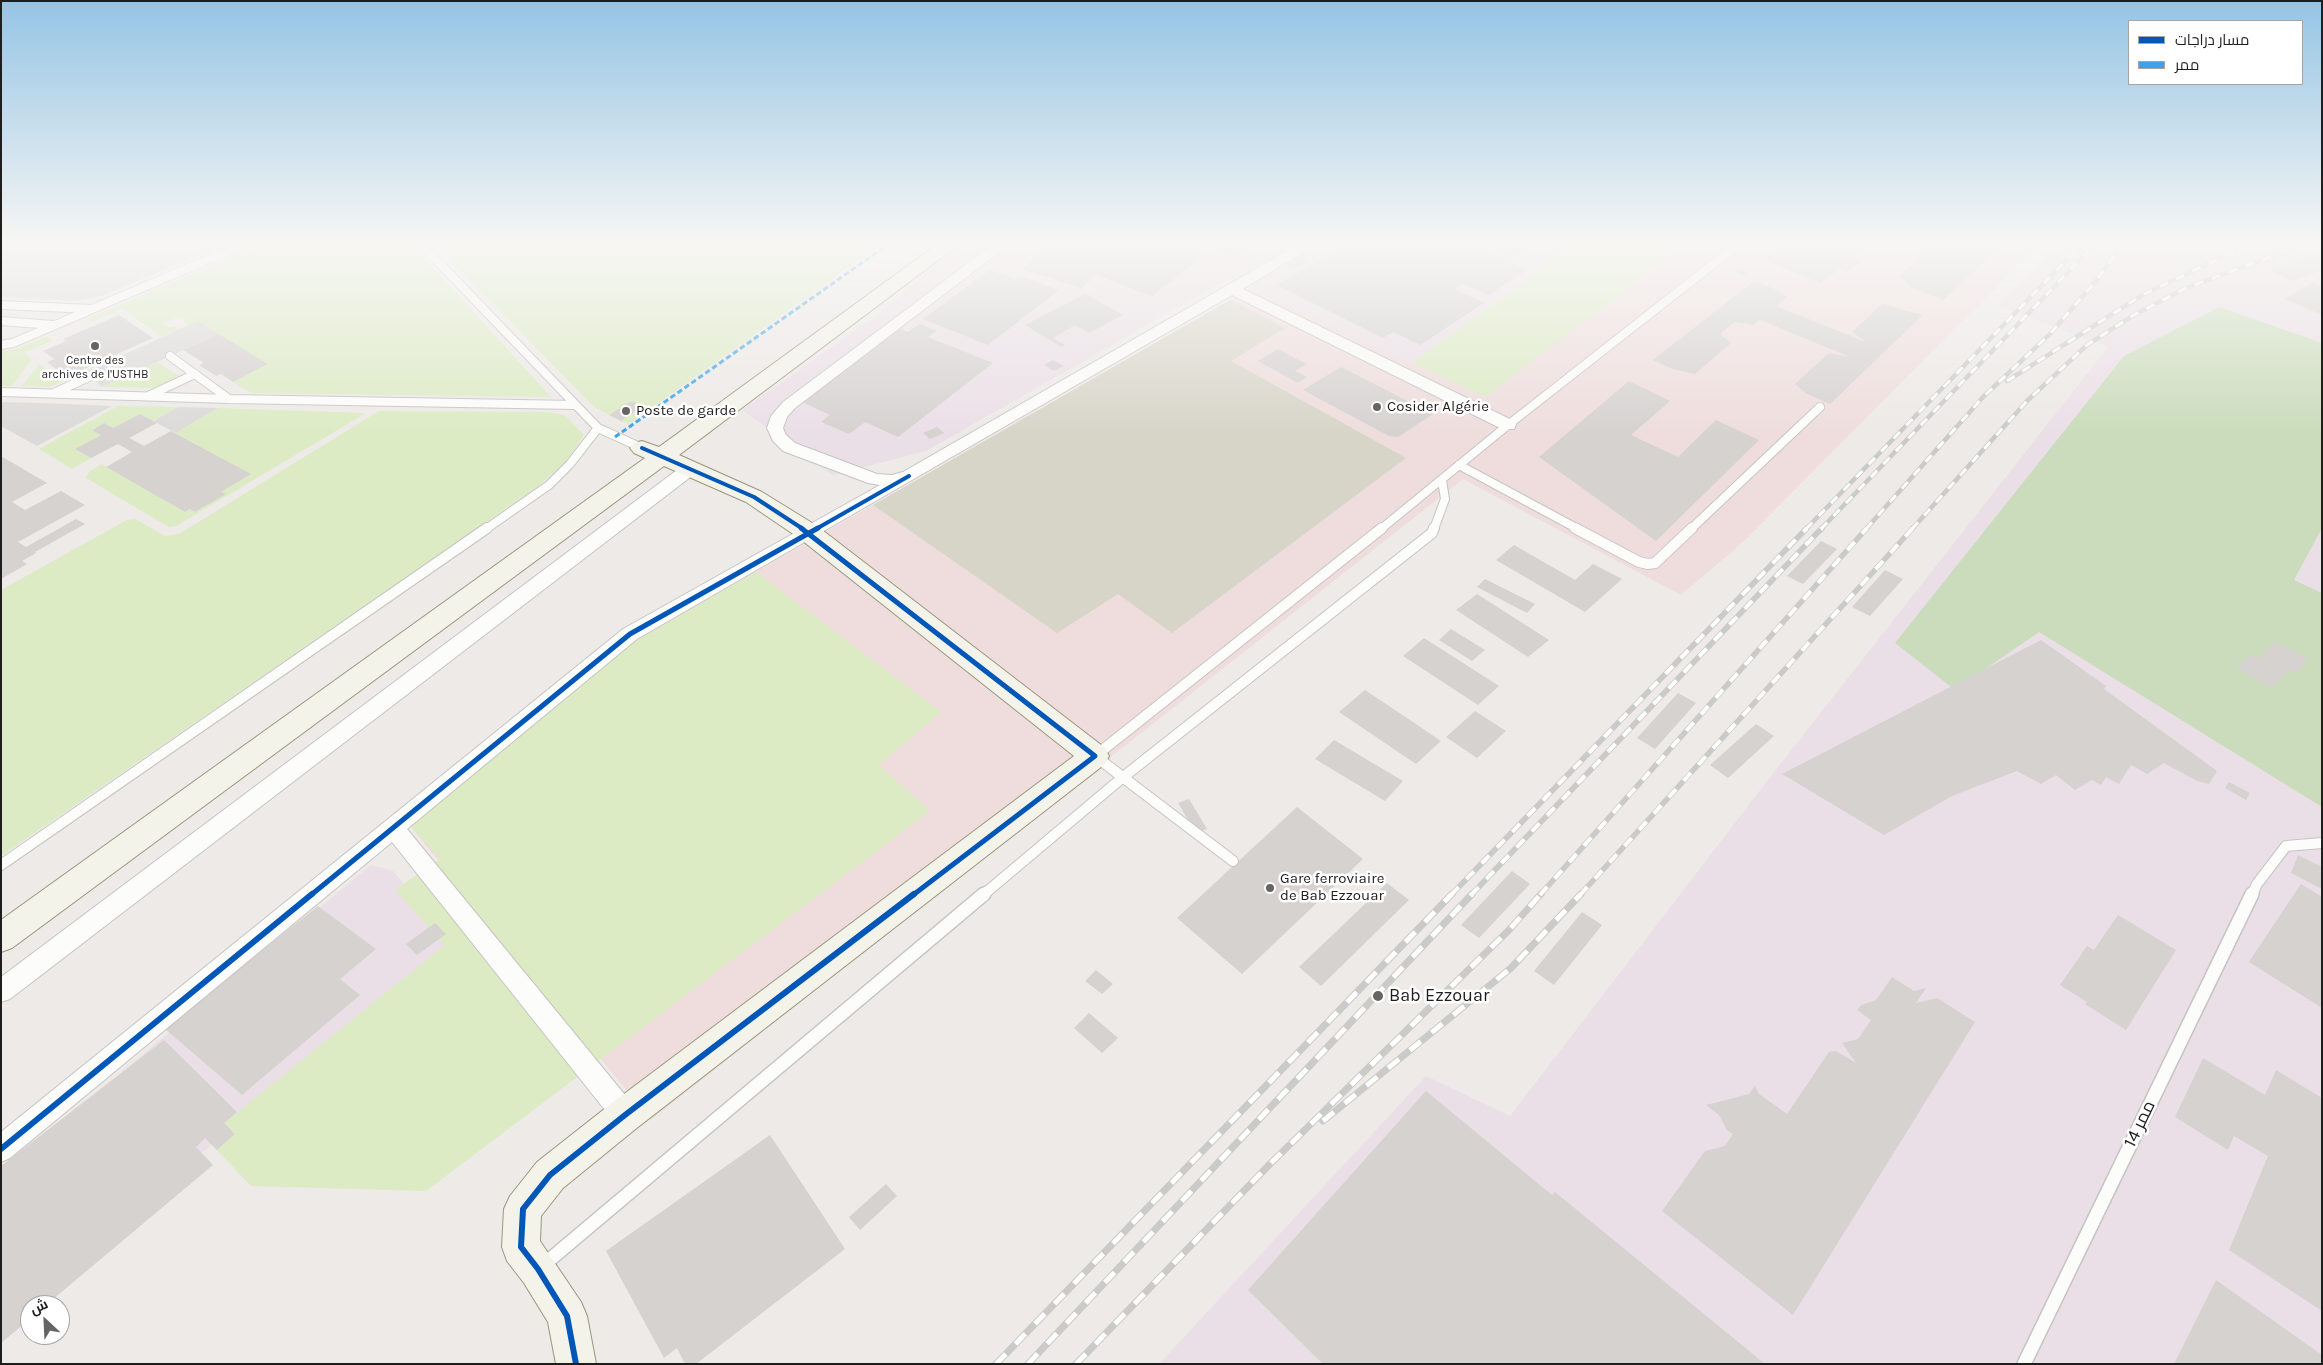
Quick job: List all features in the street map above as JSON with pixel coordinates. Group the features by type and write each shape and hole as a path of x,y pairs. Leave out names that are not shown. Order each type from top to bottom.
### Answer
{"main road":[{"path":"1,938 844,307"},
{"path":"1,916 652,452 860,307"},
{"path":"576,1364 567,1316 522,1247 523,1209 550,1175 625,1115 1095,756 808,532 754,497 652,452"}],"street":[{"path":"909,476 892,481 874,479 789,447 779,437 775,428 779,416 790,404 919,307"},
{"path":"1,1149 630,634 909,476 1201,307"},
{"path":"1268,307 1508,425"},
{"path":"1,991 691,468"},
{"path":"393,828 625,1115"}],"lane":[{"path":"40,307 92,309"},
{"path":"1,345 25,338 97,307"},
{"path":"481,307 598,428 652,452"},
{"path":"1233,861 1095,756 1659,307"},
{"path":"1,322 55,325"},
{"path":"1,336 25,338"},
{"path":"170,356 230,399"},
{"path":"146,397 195,374"},
{"path":"52,394 89,377"},
{"path":"1,392 214,399 575,405"},
{"path":"199,408 214,399"},
{"path":"1460,466 1639,562 1655,563 1820,407"},
{"path":"1,865 549,485 570,464 598,428"},
{"path":"538,1269 1122,778 1432,533 1445,499 1442,480"},
{"name":"ممر 14","path":"2024,1364 2257,884 2286,846 2322,843"}],"shaded area":[{"path":"887,307 1179,307 926,451 833,475 742,410"},
{"path":"1218,307 1243,307 1285,328 1231,361 1406,458 1172,633 1118,594 1057,633 873,505"},
{"path":"1220,307 1293,307 1412,363 1489,307 1977,307 1743,542 1681,595 1463,479 651,1120 410,826 633,642"},
{"path":"1293,307 1489,307 1412,363"},
{"path":"2000,307 2322,307 2322,1364 1159,1364 1426,1076 1510,1116 1771,776 2108,347"},
{"path":"198,321 219,334 102,387 96,382 105,378 103,376 92,380 83,373"},
{"path":"1,402 112,406 37,446 1,426"},
{"path":"178,407 218,408 176,433 153,421"},
{"path":"371,865 393,871 459,949 22,1295 20,1295 1,1312 1,1172"}],"green space":[{"path":"116,307 469,307 551,397 251,393 233,382 268,364 198,321 188,326 183,322 186,320 180,316 163,323 170,328 175,326 179,329 162,337 122,309 91,322 87,319"},
{"path":"496,307 794,307 629,424 621,421 642,406 631,401 609,415 594,407"},
{"path":"1489,307 1603,307 1485,397 1412,363"},
{"path":"2219,307 2322,343 2322,528 2294,580 2322,593 2322,807 2039,632 1955,690 1895,643 2124,356"},
{"path":"47,336 52,341 23,353 32,359 12,386 1,386 1,351 17,349"},
{"path":"157,362 181,377 155,388 102,387"},
{"path":"39,364 63,381 50,387 22,386"},
{"path":"118,406 178,407 153,421 140,414 113,428 104,423 92,429 101,435 75,449 91,458 72,469 39,449"},
{"path":"218,408 366,413 176,526 169,527 86,478 89,472 101,464 185,512 190,509 195,512 225,494 221,492 250,474 176,433"},
{"path":"379,411 550,412 566,416 584,435 564,464 536,488 1,856 1,590 127,520 135,519 165,536 179,534"},
{"path":"756,572 941,712 879,765 930,811 426,1191 251,1186 217,1150 235,1134 224,1123 445,945 395,890 440,859 410,826 633,642"}],"building":[{"path":"940,307 1037,307 988,345 923,319"},
{"path":"1060,307 1108,307 1123,315 1089,333 1075,325 1053,338 1065,345 1061,347 1025,325"},
{"path":"1320,307 1478,307 1420,345 1393,332 1383,338"},
{"path":"1721,307 1778,307 1866,342 1852,332 1879,307 1892,307 1923,315 1830,404 1807,394 1795,384 1829,353 1850,357 1760,320 1753,325 1735,322 1720,334 1731,343 1695,374 1673,369 1653,360"},
{"path":"2303,307 2322,307 2322,315"},
{"name":"Centre des archives de l'USTHB","path":"119,315 153,338 66,377 47,362 54,359 43,351 66,341 63,339"},
{"path":"920,324 937,331 928,337 993,363 898,437 865,422 849,434 821,422 830,415 798,400 900,329 908,332"},
{"path":"219,334 268,364 233,382 221,374 216,376 199,365 204,363 183,350"},
{"path":"1278,349 1306,364 1295,371 1307,377 1298,383 1258,361"},
{"path":"1053,360 1064,366 1054,371 1044,365"},
{"name":"Cosider Algérie","path":"1341,367 1433,414 1398,437 1389,436 1303,390"},
{"path":"1629,381 1670,401 1631,435 1678,457 1716,420 1759,440 1656,541 1539,457"},
{"name":"Poste de garde","path":"631,401 643,406 621,421 609,415"},
{"path":"140,414 157,423 129,438 144,446 171,431 251,474 221,492 226,494 195,512 190,509 185,512 106,467 132,452 118,444 91,458 75,449 101,435 92,430 104,423 113,428"},
{"path":"937,427 944,433 930,439 923,433"},
{"path":"1,456 47,483 12,502 25,510 61,491 85,505 18,542 26,547 76,519 85,524 35,552 22,561 27,564 1,579"},
{"path":"1821,541 1837,549 1803,584 1787,576"},
{"path":"1514,545 1575,580 1593,564 1622,579 1585,612 1496,560"},
{"path":"1885,570 1903,579 1870,616 1852,607"},
{"path":"1485,579 1535,604 1527,613 1477,587"},
{"path":"1477,594 1549,640 1528,657 1456,610"},
{"path":"1451,629 1485,650 1472,661 1439,640"},
{"path":"1424,638 1499,686 1478,705 1403,656"},
{"path":"2041,640 2106,686 2104,689 2217,771 2209,784 2197,781 2164,763 2147,774 2131,765 2119,784 2106,777 2101,785 2092,780 2075,790 2056,775 2041,784 2017,771 1952,796 1884,835 1782,774"},
{"path":"2275,641 2309,660 2295,674 2289,670 2272,688 2236,668 2251,654 2258,658"},
{"path":"1365,690 1441,741 1416,764 1339,712"},
{"path":"1678,693 1696,703 1655,749 1637,738"},
{"path":"1475,711 1506,731 1477,758 1446,737"},
{"path":"1756,724 1774,736 1728,778 1710,765"},
{"path":"1334,740 1403,781 1385,801 1315,759"},
{"path":"2229,782 2250,793 2246,800 2225,788"},
{"path":"1189,799 1207,829 1196,833 1178,803"},
{"name":"Gare ferroviaire de Bab Ezzouar","path":"1297,807 1363,859 1242,974 1177,918"},
{"path":"2298,855 2322,867 2322,889 2291,873"},
{"path":"1512,871 1530,884 1479,938 1461,925"},
{"path":"1387,883 1409,900 1321,986 1299,967"},
{"path":"2301,884 2322,897 2322,1008 2249,962"},
{"path":"318,906 376,949 340,979 360,995 242,1095 164,1028"},
{"path":"1582,912 1602,925 1554,985 1534,971"},
{"path":"2118,915 2176,950 2126,1030 2085,1004 2087,1002 2060,985 2087,946 2094,950"},
{"path":"435,923 446,934 417,955 406,944"},
{"path":"1096,970 1113,984 1102,994 1085,981"},
{"path":"1892,977 1914,991 1926,988 1916,1003 1937,998 1975,1022 1793,1315 1662,1211 1705,1151 1725,1146 1733,1134 1727,1130 1719,1115 1706,1105 1749,1094 1755,1086 1759,1094 1787,1114 1829,1052 1836,1051 1856,1063 1842,1043 1858,1039 1871,1020 1857,1010 1861,1005 1876,1000"},
{"path":"1089,1013 1118,1038 1102,1053 1074,1028"},
{"path":"164,1040 237,1112 224,1123 235,1134 217,1150 205,1138 196,1147 213,1165 58,1295 20,1295 20,1327 1,1343 1,1166"},
{"path":"2203,1058 2265,1095 2276,1070 2322,1098 2322,1311 2229,1250 2268,1156 2234,1136 2228,1150 2175,1117"},
{"path":"1426,1091 1552,1195 1555,1192 1765,1364 1323,1364 1248,1290"},
{"path":"770,1135 845,1249 696,1364 685,1364 677,1348 664,1358 606,1251"},
{"path":"886,1184 897,1196 860,1230 849,1217"},
{"path":"2216,1280 2322,1355 2322,1364 2174,1364"}],"railway":[{"path":"1806,529 2021,307"},
{"path":"1821,529 2035,307"},
{"path":"1866,529 1984,396 2049,335 2074,307"},
{"path":"2007,381 2124,307"},
{"path":"1912,529 2027,401 2087,345 2150,307"},
{"path":"1451,895 1807,528"},
{"path":"1471,895 1822,528"},
{"path":"1540,895 1867,528"},
{"path":"1580,895 1913,528"},
{"path":"996,1364 1452,894"},
{"path":"1028,1364 1472,894"},
{"path":"1076,1364 1269,1165 1509,930 1541,894"},
{"path":"1323,1121 1511,968 1581,894"}],"marked path":[{"path":"615,437 800,307"}],"cycle path":[{"path":"576,1364 567,1316 538,1269 521,1247 523,1209 550,1175 625,1115 1095,756 808,532 754,497 642,448"},
{"path":"1,1149 630,634 909,476"}],"place":[{"name":"Centre des archives de l'USTHB","path":"95,346"},
{"name":"Cosider Algérie","path":"1377,407"},
{"name":"Poste de garde","path":"626,411"},
{"name":"Gare ferroviaire de Bab Ezzouar","path":"1270,888"},
{"name":"Bab Ezzouar","path":"1378,996"}]}
